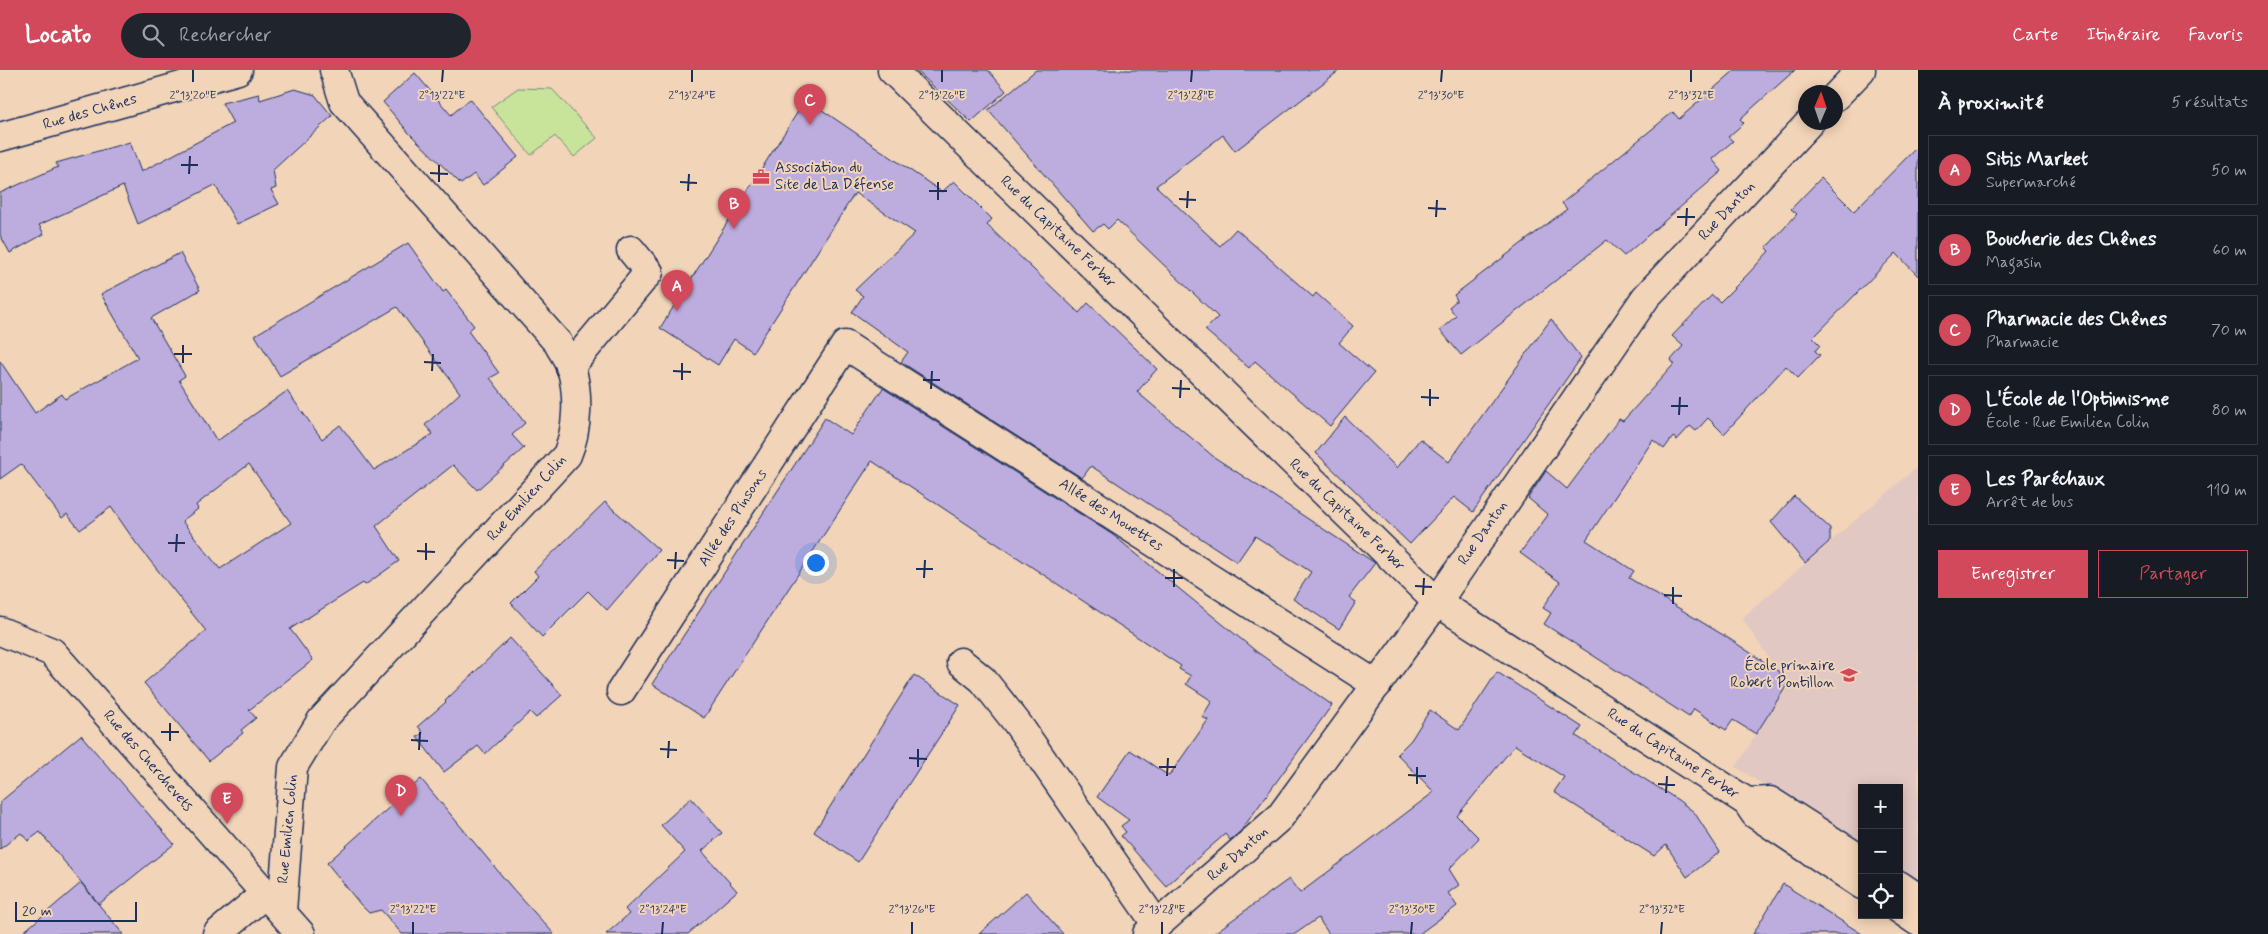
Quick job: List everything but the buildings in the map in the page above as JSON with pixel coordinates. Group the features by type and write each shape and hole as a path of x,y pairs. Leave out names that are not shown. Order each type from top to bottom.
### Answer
{"street":[{"name":"Rue des Chênes","path":"0,138 238,70"},
{"name":"Rue Emilien Colin","path":"274,902 293,767 321,722 567,455 573,442 576,401 570,367 558,343 344,102 334,70"},
{"name":"Rue du Capitaine Ferber","path":"892,70 1437,602 1747,802 1754,814 1858,882"},
{"path":"1843,89 1861,70"},
{"name":"Rue Danton","path":"1152,930 1280,817 1437,602 1646,297 1803,130"},
{"path":"570,367 649,272 631,250"},
{"name":"Allée des Mouettes","path":"845,345 1377,685"},
{"name":"Allée des Pinsons","path":"621,691 845,345"},
{"name":"Rue des Cherchevets","path":"0,631 52,652 301,934"},
{"path":"961,662 983,680 1017,723 1152,930"},
{"path":"1747,802 1770,801 1858,857"},
{"path":"1903,888 1918,898"},
{"path":"217,934 274,902"},
{"path":"1903,912 1918,922"}],"shaded area":[{"name":"École primaire Robert Pontillon","path":"1918,466 1918,883 1903,874 1903,784 1858,784 1858,845 1736,767 1787,685 1742,618"}],"green space":[{"path":"518,88 552,89 597,138 574,157 555,136 531,155 491,107"}],"place":[{"name":"Pharmacie des Chênes","path":"810,125"},
{"name":"Association du Site de La Défense","path":"761,177"},
{"name":"Boucherie des Chênes","path":"734,229"},
{"name":"Sitis Market","path":"677,311"},
{"name":"École primaire Robert Pontillon","path":"1849,675"},
{"name":"L'École de l'Optimisme","path":"401,816"},
{"name":"Les Paréchaux","path":"227,824"}]}
